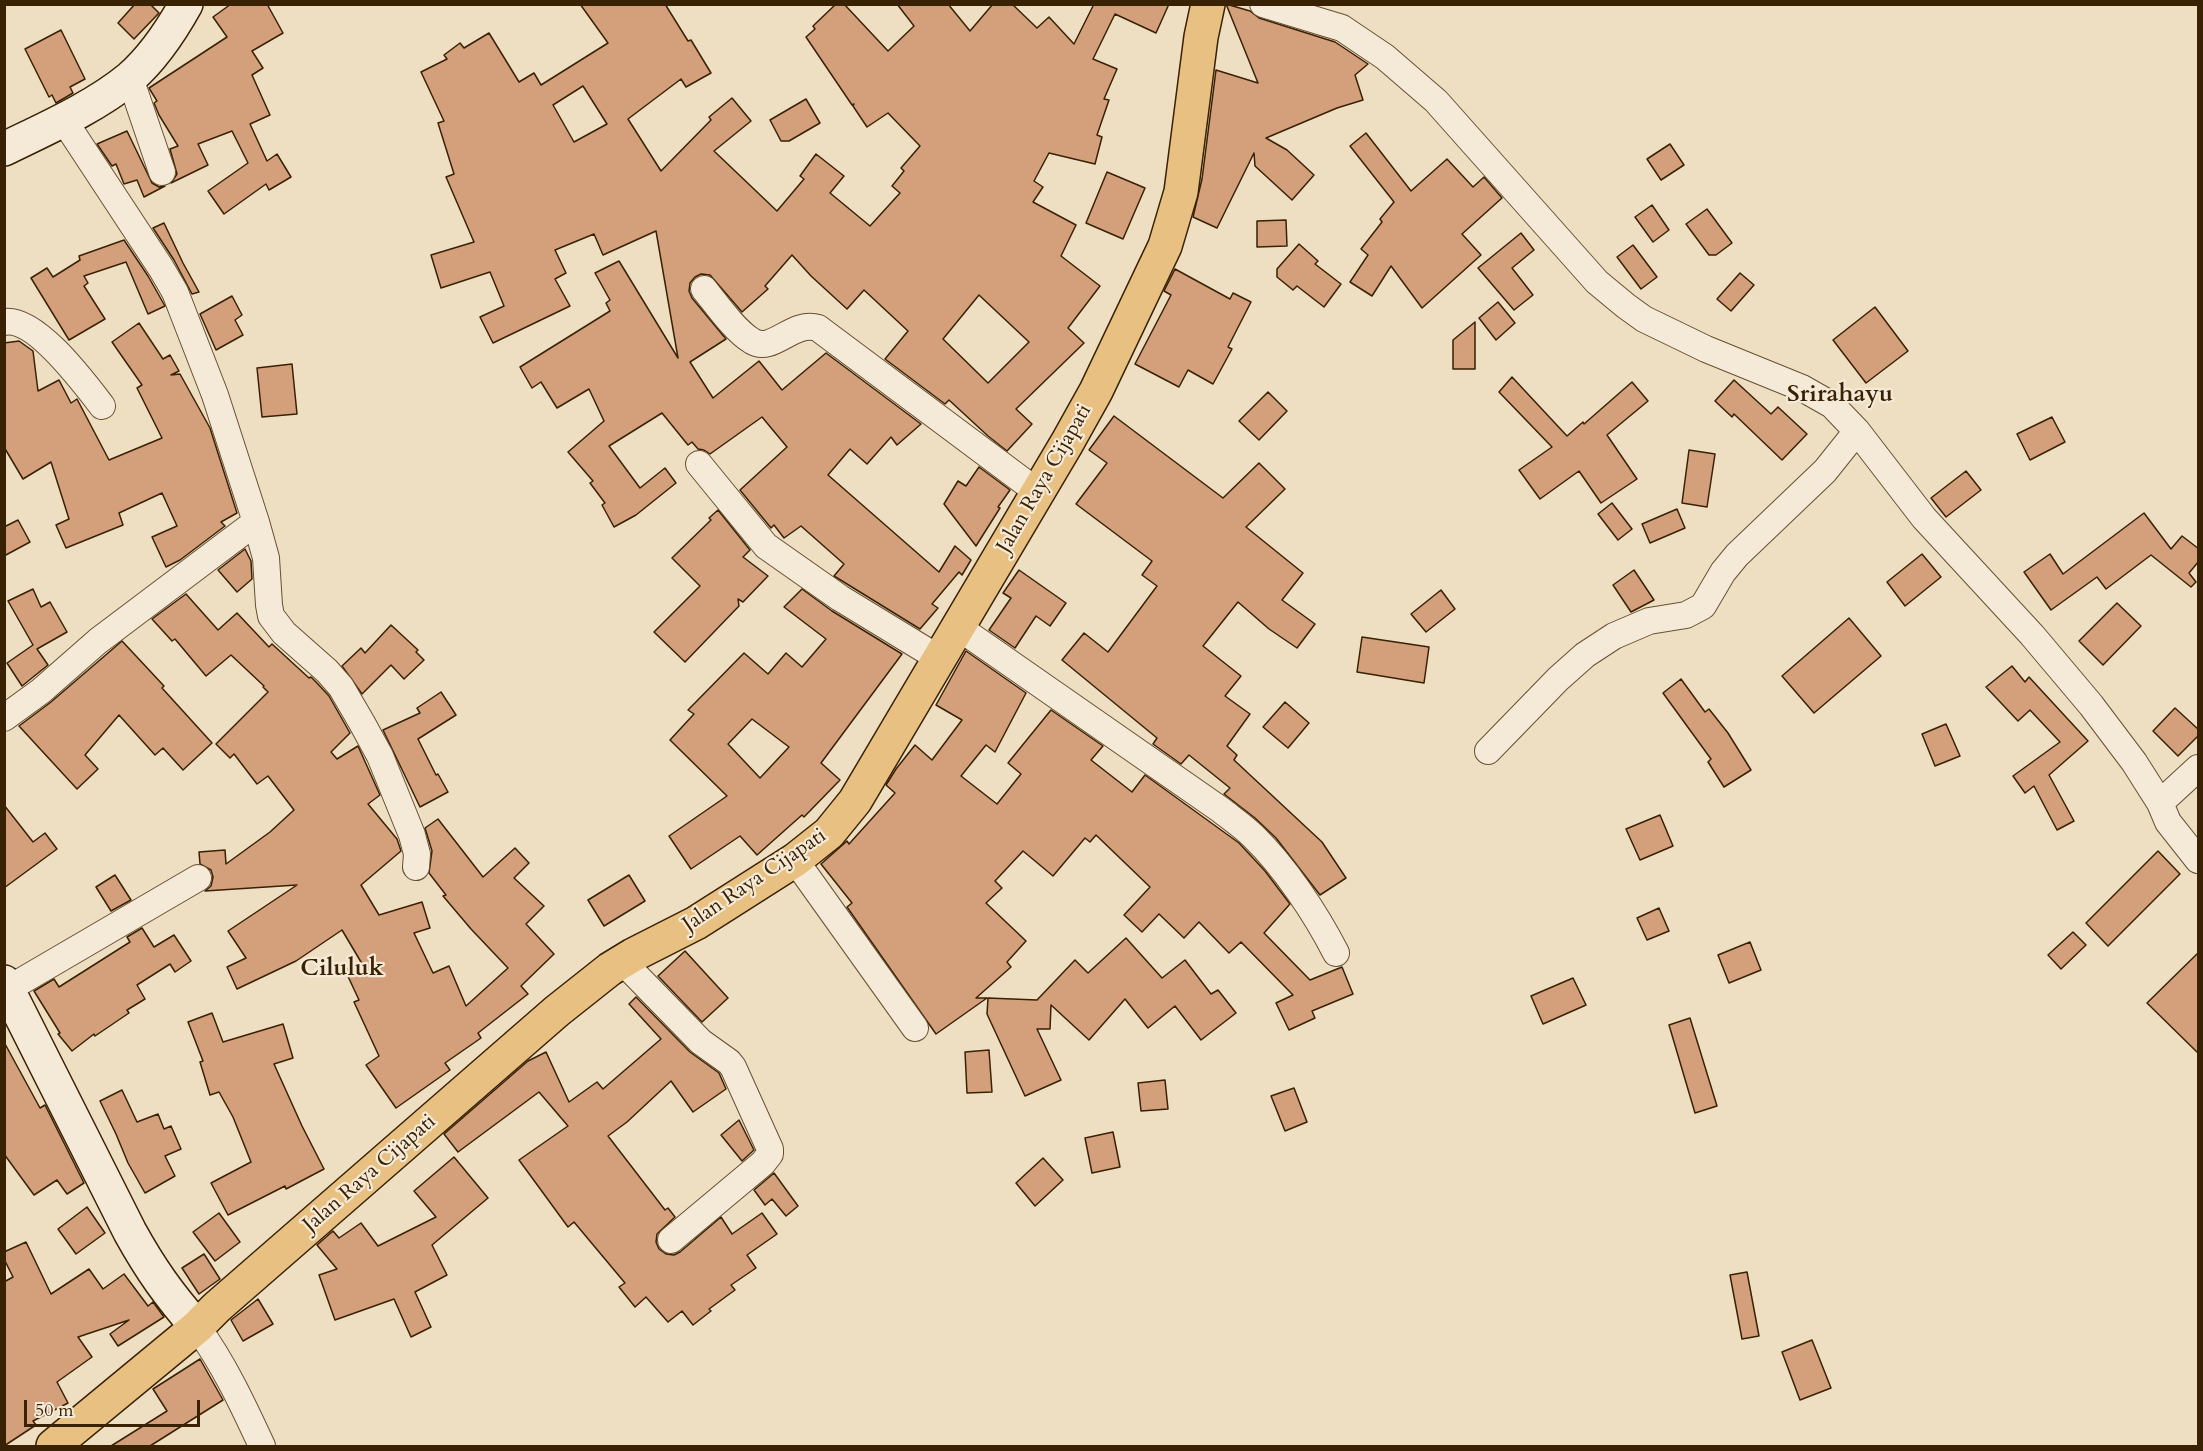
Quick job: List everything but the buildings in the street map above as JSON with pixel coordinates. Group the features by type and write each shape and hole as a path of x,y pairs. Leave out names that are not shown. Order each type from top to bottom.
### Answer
{"main road":[{"name":"Jalan Raya Cijapati","path":"53,1446 197,1327 217,1307 557,1011 623,962 696,923 795,860 829,833 855,801 1039,493 1095,391 1165,246 1181,192 1201,37 1208,4"}],"street":[{"path":"4,149 84,109 130,78 169,34 186,4"},
{"path":"1263,4 1342,27 1385,57 1436,101 1598,282 1644,319 1706,349 1802,388 1832,405 1857,431 1924,518 2032,635 2091,705 2134,762 2160,803 2168,822 2199,860"},
{"path":"130,78 162,172"},
{"path":"63,119 172,286 216,395 256,522 266,558 271,616 285,633 341,687 362,723 380,756 412,835 417,854 416,867"},
{"path":"704,290 743,334 759,344 770,344 803,326 810,325 818,328 1039,493"},
{"path":"4,322 13,321 24,325 68,362 102,406"},
{"path":"1488,751 1557,679 1585,655 1614,636 1649,621 1686,615 1703,606 1723,572 1737,555 1825,471 1857,431"},
{"path":"699,464 766,546 840,598 940,659"},
{"path":"4,718 41,691 98,641 256,522"},
{"path":"958,627 1221,810 1253,835 1319,920 1336,953"},
{"path":"2160,803 2199,768"},
{"path":"795,860 915,1028"},
{"path":"198,878 6,986 136,1242 168,1294 216,1353 262,1446"},
{"path":"623,962 701,1042 729,1062 770,1149 770,1154 763,1163 671,1240"}],"district":[{"name":"Srirahayu","path":"1840,395"},
{"name":"Ciluluk","path":"342,969"}]}
